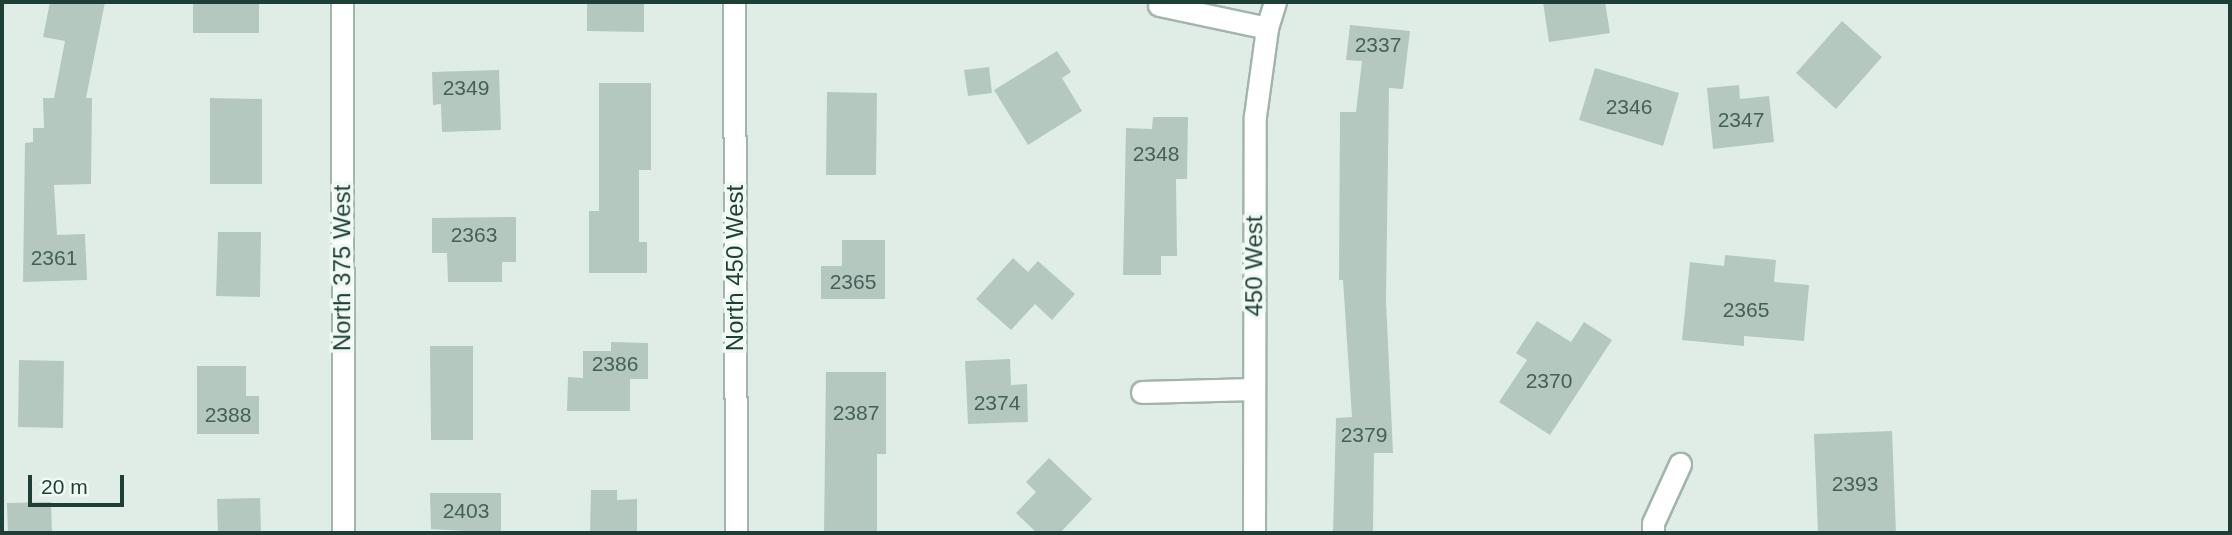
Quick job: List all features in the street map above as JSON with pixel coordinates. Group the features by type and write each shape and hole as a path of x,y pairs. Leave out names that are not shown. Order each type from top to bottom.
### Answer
{"street":[{"name":"North 375 West","path":"342,2 343,533"},
{"name":"North 450 West","path":"734,2 736,533"},
{"name":"450 West","path":"1254,533 1255,116 1266,28 1275,2"},
{"path":"1158,5 1266,28"},
{"path":"1142,392 1253,389"},
{"path":"1653,533 1653,523 1680,464"}],"building":[{"path":"50,2 105,2 86,98 92,98 91,184 54,185 57,235 85,234 87,280 23,282 25,143 33,142 33,128 44,128 43,98 54,98 65,41 43,37"},
{"path":"193,2 259,2 259,33 193,33"},
{"path":"587,2 644,2 644,32 587,31"},
{"path":"1543,2 1605,2 1610,33 1549,42"},
{"path":"1842,21 1882,57 1836,109 1796,73"},
{"path":"1350,25 1410,31 1403,89 1389,88 1386,300 1393,453 1374,453 1373,533 1333,533 1336,418 1352,417 1343,280 1339,280 1340,112 1356,112 1362,61 1346,60"},
{"path":"1057,51 1071,72 1062,78 1082,111 1028,145 994,90"},
{"path":"989,67 992,93 968,96 964,70"},
{"path":"1595,68 1679,93 1663,146 1579,120"},
{"path":"499,70 501,130 442,132 441,104 433,105 432,72"},
{"path":"599,83 651,83 651,170 639,170 639,242 647,242 647,273 589,273 589,211 599,211"},
{"path":"1739,85 1740,99 1769,96 1774,142 1713,149 1707,88"},
{"path":"827,92 877,93 876,175 826,175"},
{"path":"210,98 262,99 262,184 210,184"},
{"path":"1153,117 1188,117 1187,179 1176,179 1177,256 1161,256 1161,275 1123,275 1126,128 1152,129"},
{"path":"516,217 516,262 502,262 502,282 448,282 447,253 432,253 432,218"},
{"path":"218,232 261,232 260,297 216,296"},
{"path":"842,240 885,240 885,299 821,299 821,266 842,266"},
{"path":"1725,255 1776,260 1774,282 1809,285 1804,341 1744,336 1744,346 1682,340 1690,262 1724,266"},
{"path":"1013,258 1028,272 1038,261 1075,294 1052,320 1035,304 1011,330 976,299"},
{"path":"1537,321 1571,342 1584,322 1612,340 1550,435 1499,402 1527,360 1516,353"},
{"path":"611,342 648,343 648,379 630,379 630,411 567,411 568,377 583,378 583,351 611,351"},
{"path":"430,346 473,346 473,440 431,440"},
{"path":"1010,359 1011,385 1027,384 1028,422 968,424 965,361"},
{"path":"19,360 64,361 63,428 18,427"},
{"path":"197,366 246,366 246,396 259,396 259,434 197,434"},
{"path":"826,372 886,372 886,454 877,454 877,533 824,533"},
{"path":"1892,431 1896,533 1818,533 1814,434"},
{"path":"1049,458 1092,499 1060,533 1037,533 1016,513 1036,492 1026,482"},
{"path":"591,490 617,490 617,500 637,499 637,533 590,533"},
{"path":"430,493 501,493 501,533 431,529"},
{"path":"260,498 261,533 218,533 217,499"},
{"path":"51,502 52,533 8,533 7,503"}]}
